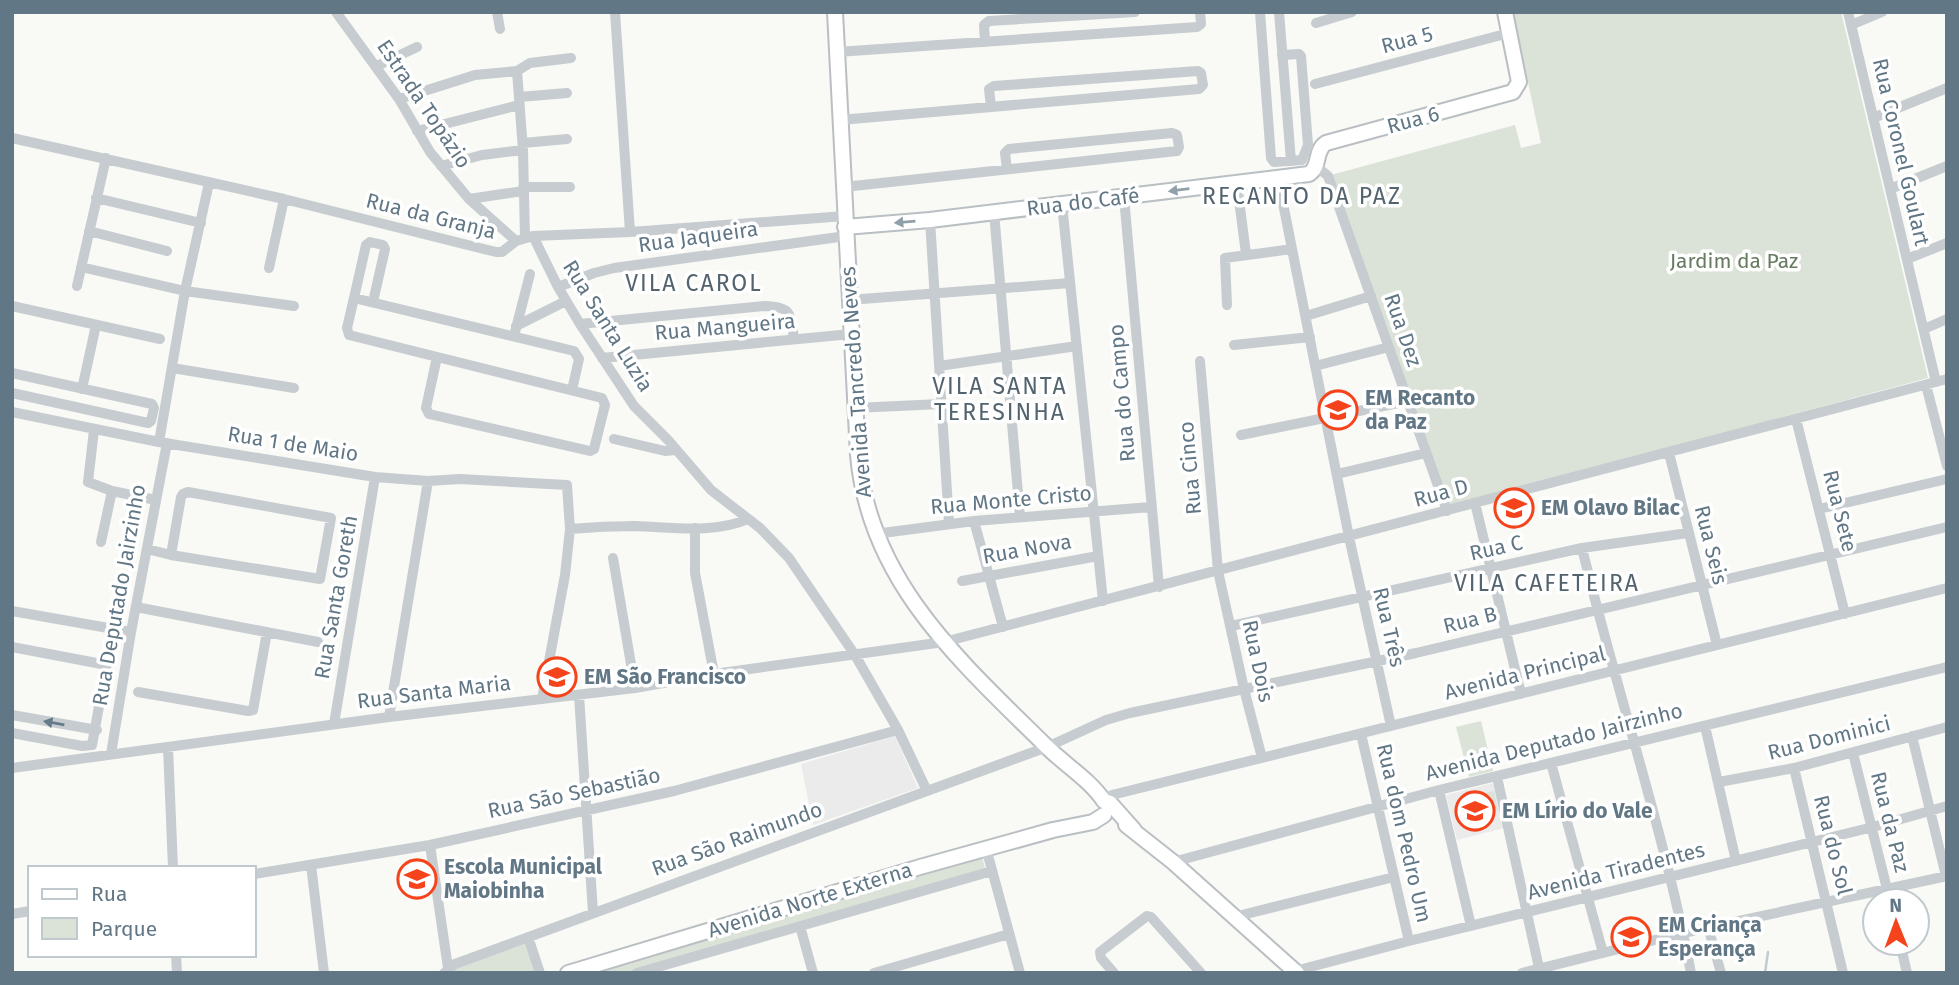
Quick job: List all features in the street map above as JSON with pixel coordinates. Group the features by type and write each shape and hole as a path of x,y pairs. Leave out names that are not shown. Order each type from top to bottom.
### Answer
{"main road":[{"name":"Avenida Tancredo Neves","path":"835,12 855,408 862,492 875,534 888,563 944,642 1105,808 1173,862 1296,972"},
{"path":"1505,12 1509,33"},
{"name":"Rua 6","path":"1316,166 1319,149 1326,143 1508,95 1517,89 1519,82 1509,33"},
{"name":"Rua do Café","path":"845,226 930,220 1237,184 1309,174 1316,166"},
{"name":"Avenida Norte Externa","path":"571,972 1053,830 1105,808"}],"street":[{"name":"Estrada Topázio","path":"336,12 377,66 441,166 469,200 525,238"},
{"path":"497,12 500,29"},
{"path":"615,12 630,232"},
{"path":"835,12 844,12"},
{"path":"985,41 984,25 989,21 1135,12"},
{"path":"837,52 1197,27 1201,24 1200,12"},
{"path":"1260,12 1271,158 1274,162 1304,158 1308,149 1301,56 1282,55"},
{"path":"1279,12 1291,161"},
{"path":"1316,23 1353,12"},
{"name":"Rua Coronel Goulart","path":"1848,12 1936,382 1947,466"},
{"path":"1851,25 1882,12"},
{"name":"Rua 5","path":"1315,84 1509,33"},
{"path":"377,66 417,47"},
{"path":"399,99 475,75 517,71 530,63 571,58"},
{"path":"517,71 523,146 525,238"},
{"path":"841,120 1199,89 1203,85 1201,73 1198,71 994,86 989,89 991,107"},
{"path":"1873,118 1947,88"},
{"path":"417,131 519,101 567,93"},
{"path":"844,187 1177,151 1177,135 1172,133 1009,149 1005,153 1007,169"},
{"name":"Rua da Granja","path":"12,138 284,199 496,252 508,250 525,238 845,226"},
{"path":"441,166 523,146 567,139"},
{"path":"77,286 106,158"},
{"name":"Rua Dez","path":"1316,166 1328,176 1447,511"},
{"path":"1890,189 1947,166"},
{"path":"1279,178 1349,537"},
{"name":"Rua Deputado Jairzinho","path":"110,754 156,500 172,368 185,291 209,183"},
{"path":"1237,184 1246,254"},
{"path":"469,200 523,189 570,187"},
{"name":"Rua do Campo","path":"1124,197 1159,587"},
{"path":"96,198 201,223"},
{"path":"269,268 284,199"},
{"path":"1062,204 1103,601"},
{"path":"993,212 1020,517"},
{"path":"930,220 949,524"},
{"name":"Rua Jaqueira","path":"558,287 614,268 845,226"},
{"path":"89,232 167,251"},
{"name":"Rua Santa Luzia","path":"525,238 635,406 711,490 748,519 789,558 855,655 898,730 927,790"},
{"path":"373,302 385,249 383,245 370,242 366,245 347,328 349,335 572,390 602,398 605,401 592,451 429,414 426,408 438,357"},
{"path":"1907,259 1947,243"},
{"path":"1227,304 1225,258 1292,248"},
{"path":"81,267 185,291 294,306"},
{"path":"515,331 530,274"},
{"path":"849,300 1070,284"},
{"path":"1306,316 1371,296"},
{"path":"354,298 515,331 577,354 579,359 572,390"},
{"path":"515,331 566,301"},
{"path":"12,306 160,339"},
{"path":"580,324 765,306 780,307 787,309 790,314 794,339"},
{"path":"1923,329 1947,319"},
{"path":"82,388 96,325"},
{"name":"Rua Mangueira","path":"602,358 851,334"},
{"path":"1234,345 1310,337"},
{"path":"939,366 1077,346"},
{"path":"1315,366 1389,347"},
{"name":"Rua Cinco","path":"1200,361 1218,572"},
{"path":"172,368 294,388"},
{"path":"12,373 152,404 154,408 148,423 12,393"},
{"name":"Rua D","path":"944,642 1936,382"},
{"path":"1241,435 1408,401"},
{"path":"855,408 941,404"},
{"name":"Rua 1 de Maio","path":"12,412 94,430 375,477 428,481 564,483 569,487 570,529"},
{"name":"Rua Sete","path":"1796,419 1845,614"},
{"path":"94,430 87,481 112,491 156,500"},
{"path":"614,439 665,451 676,450"},
{"path":"1337,474 1426,453"},
{"name":"Rua Seis","path":"1669,453 1717,645"},
{"name":"Rua Santa Goreth","path":"334,724 375,477"},
{"path":"1819,509 1947,479"},
{"path":"388,717 428,481"},
{"path":"101,542 112,491"},
{"path":"146,549 171,555 320,579 331,519 188,492 181,497 171,555"},
{"path":"1475,503 1521,694"},
{"name":"Rua Monte Cristo","path":"875,534 949,524 1152,506"},
{"path":"542,699 570,529 632,526 695,528 733,524 748,519"},
{"path":"974,522 1003,627"},
{"name":"Rua B","path":"1047,747 1106,720 1130,713 1377,662 1597,612 1701,584 1947,527"},
{"path":"695,528 695,573 714,674"},
{"name":"Rua C","path":"1231,626 1582,548 1688,533"},
{"name":"Rua Três","path":"1349,537 1391,726"},
{"path":"1582,548 1683,933 1691,973"},
{"name":"Rua Nova","path":"962,581 1098,556"},
{"path":"613,558 635,688"},
{"name":"Rua Dois","path":"1218,572 1262,758"},
{"name":"Avenida Principal","path":"1105,808 1262,758 1947,588"},
{"path":"136,607 318,642"},
{"path":"12,611 131,632"},
{"path":"138,692 253,710 267,632"},
{"path":"12,733 88,746 94,742 111,640"},
{"name":"Rua Santa Maria","path":"12,768 388,717 635,688 714,674 944,642"},
{"path":"12,647 107,665"},
{"name":"Avenida Deputado Jairzinho","path":"1173,862 1439,790 1947,667"},
{"path":"579,695 593,913"},
{"path":"12,715 97,730"},
{"path":"1705,726 1736,861"},
{"name":"Rua Dominici","path":"1719,782 1794,768 1947,727"},
{"name":"Rua São Sebastião","path":"256,874 430,845 674,791 898,730"},
{"name":"Rua dom Pedro Um","path":"1361,734 1409,941"},
{"path":"1912,736 1946,876 1913,887"},
{"path":"168,747 173,866"},
{"name":"Rua São Raimundo","path":"446,970 528,937 1047,747"},
{"name":"Rua da Paz","path":"1853,753 1887,887"},
{"path":"1551,764 1603,953"},
{"name":"Rua do Sol","path":"1794,768 1843,973"},
{"path":"1497,776 1539,968"},
{"path":"1439,790 1471,926"},
{"name":"Avenida Tiradentes","path":"1296,972 1409,941 1873,827 1947,806"},
{"path":"430,845 446,970"},
{"path":"986,848 1020,973"},
{"path":"311,865 324,973"},
{"name":"Avenida Norte Externa","path":"638,973 992,871"},
{"path":"1234,917 1394,877"},
{"path":"1522,973 1708,927 1827,901 1861,898"},
{"path":"1114,973 1101,958 1100,952 1146,916 1151,917 1201,973"},
{"path":"800,926 813,973"},
{"path":"1708,927 1721,973"},
{"path":"874,973 1009,934"},
{"path":"528,937 540,973"}],"shaded area":[{"path":"895,736 918,788 813,825 801,764"},
{"name":"EM Lírio do Vale","path":"1493,783 1504,828 1457,840 1446,795"}],"green space":[{"name":"Jardim da Paz","path":"1513,12 1841,12 1928,378 1448,507 1331,175 1515,125 1521,148 1541,143"},
{"path":"1481,721 1493,771 1469,777 1456,727"},
{"path":"1494,791 1498,811 1462,818 1458,799"},
{"path":"981,853 985,868 627,973 585,973"},
{"path":"527,943 537,973 450,973 450,970"}],"waterway":[{"path":"1765,973 1768,952"}],"place":[{"name":"EM Recanto da Paz","path":"1338,410"},
{"name":"EM Olavo Bilac","path":"1514,508"},
{"name":"EM São Francisco","path":"557,677"},
{"name":"EM Lírio do Vale","path":"1475,811"},
{"name":"Escola Municipal Maiobinha","path":"417,879"},
{"name":"EM Criança Esperança","path":"1631,937"}],"district":[{"name":"RECANTO DA PAZ","path":"1302,196"},
{"name":"VILA CAROL","path":"694,283"},
{"name":"VILA SANTA TERESINHA","path":"1000,399"},
{"name":"VILA CAFETEIRA","path":"1547,583"}]}
